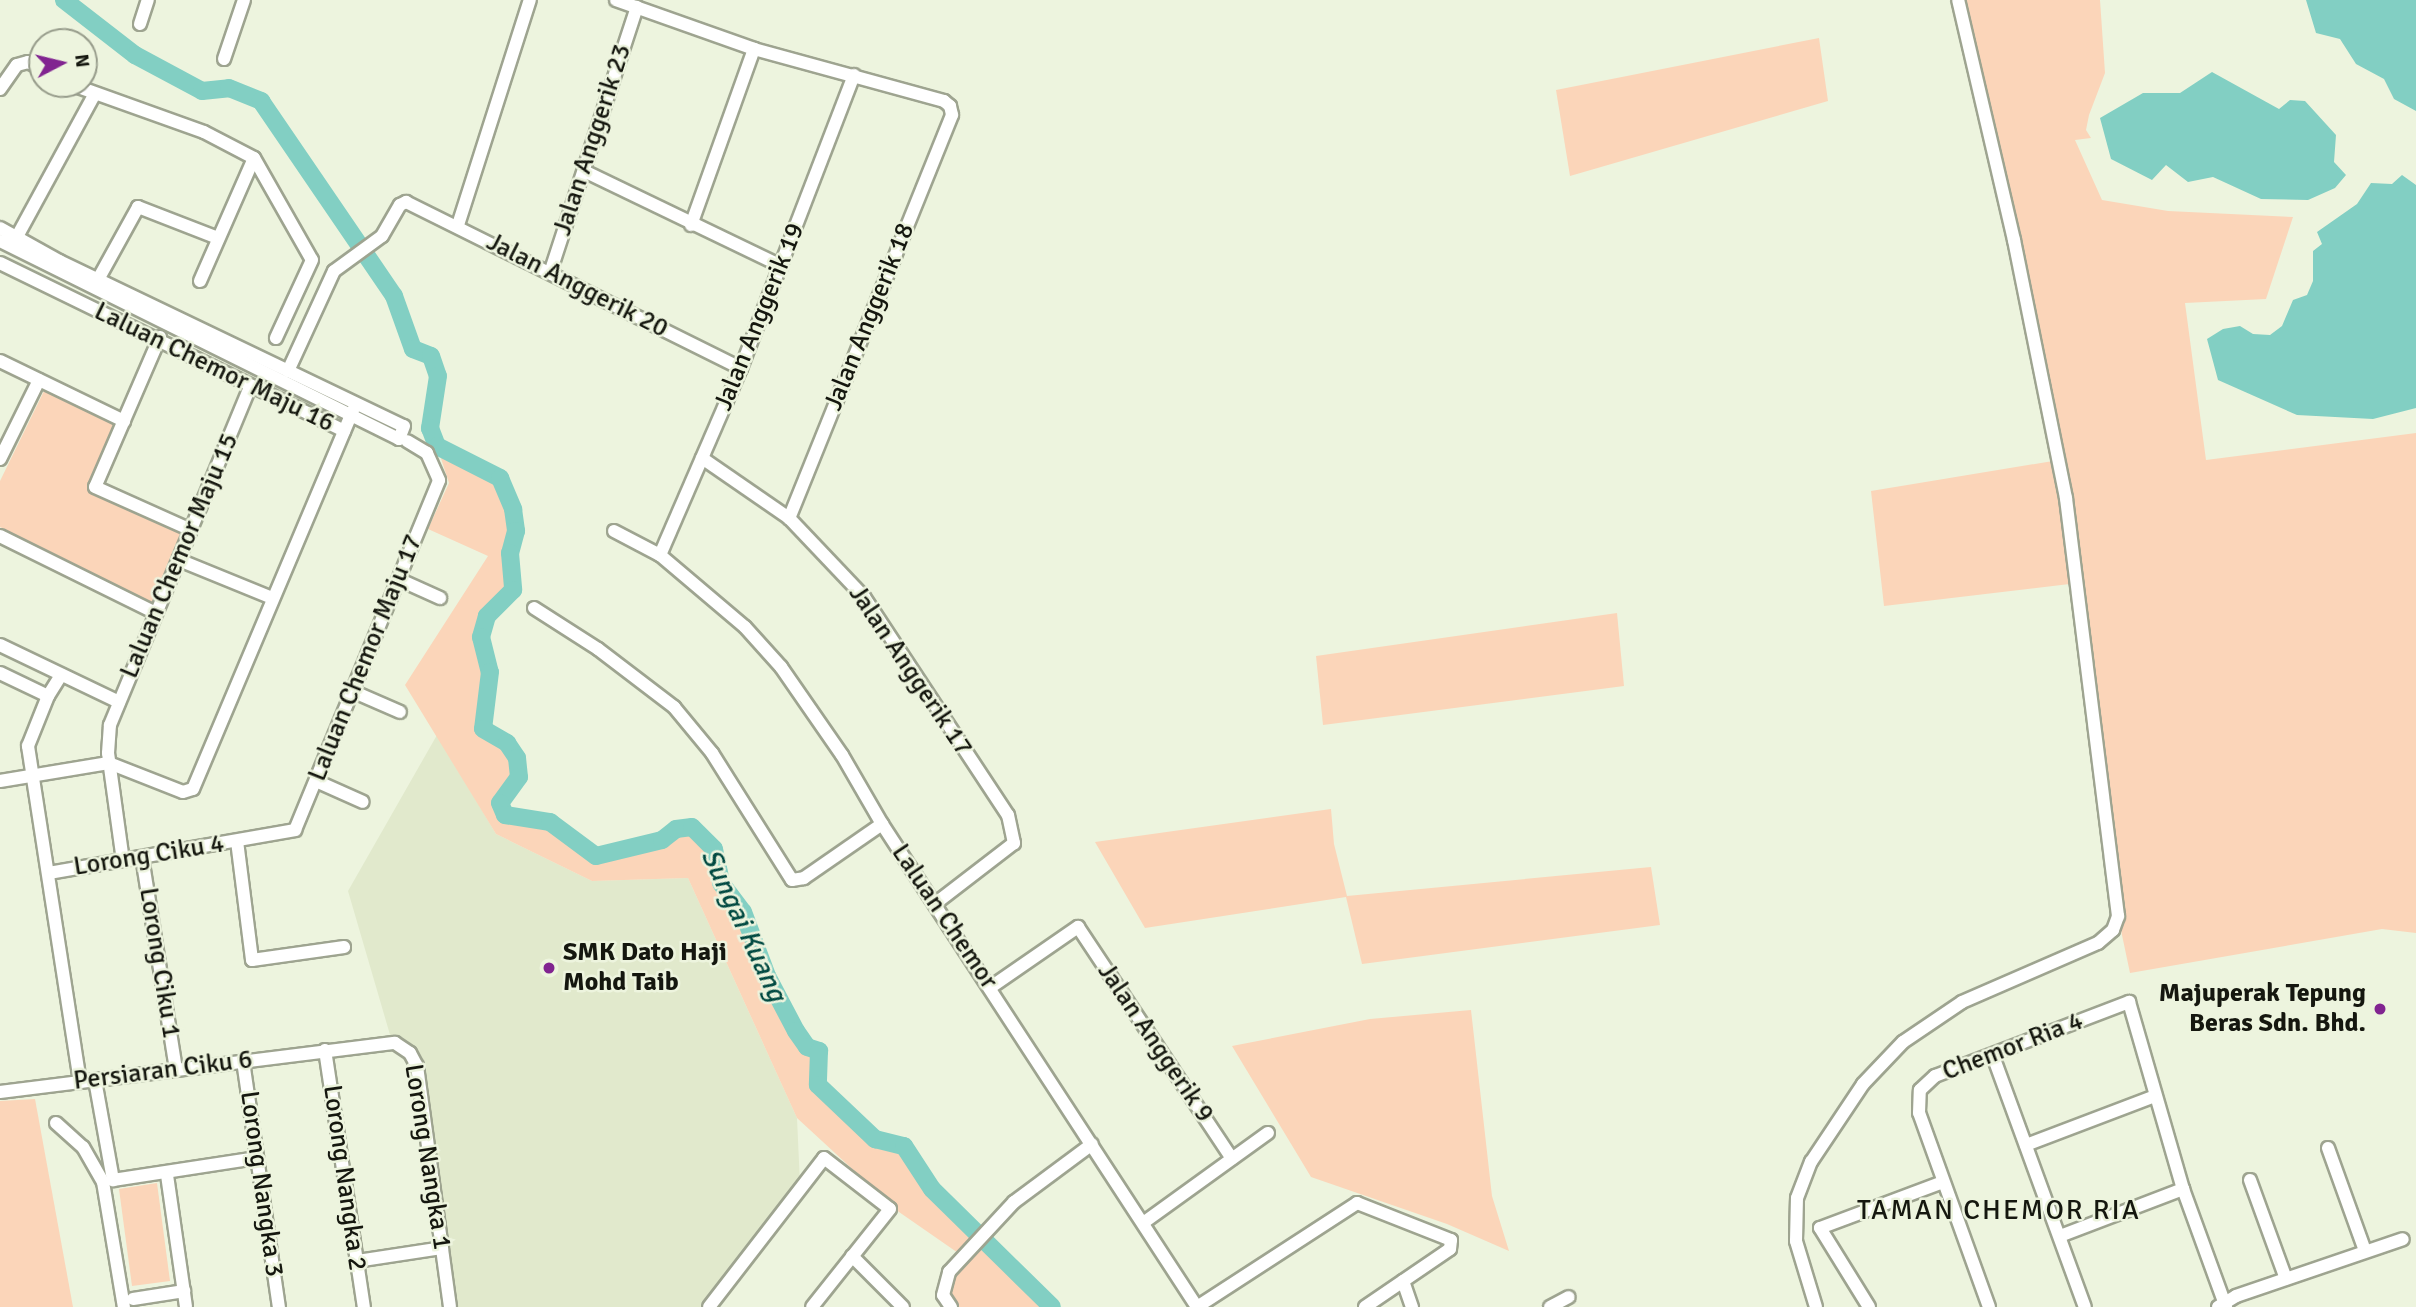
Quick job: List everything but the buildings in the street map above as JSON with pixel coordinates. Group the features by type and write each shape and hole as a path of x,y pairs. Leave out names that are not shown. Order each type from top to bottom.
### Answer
{"street":[{"path":"140,24 148,0"},
{"path":"224,59 244,0"},
{"path":"458,225 530,0"},
{"path":"616,0 754,49 854,75"},
{"path":"1816,1307 1798,1251 1797,1198 1811,1162 1863,1084 1903,1042 1962,1002 2098,943 2113,930 2118,916 2066,498 2014,240 1958,0"},
{"name":"Jalan Anggerik 23","path":"550,273 636,7"},
{"path":"691,225 754,49"},
{"path":"0,89 17,65 28,62"},
{"name":"Jalan Anggerik 18","path":"789,518 952,115 944,101 854,75"},
{"name":"Jalan Anggerik 19","path":"660,555 741,368 854,75"},
{"path":"98,96 204,132 254,158 312,260 276,338"},
{"path":"10,242 92,98"},
{"path":"200,281 254,158"},
{"path":"584,170 691,225 781,266"},
{"name":"Jalan Anggerik 20","path":"288,371 326,284 343,262 382,236 400,205 414,203 741,368"},
{"path":"96,283 138,207 218,238"},
{"path":"0,228 10,242 167,320 288,371 404,426 403,440"},
{"name":"Laluan Chemor Maju 16","path":"0,263 344,431 193,789 183,792 109,763"},
{"path":"167,320 95,487 191,530"},
{"name":"Laluan Chemor Maju 17","path":"167,320 350,416 427,453 439,480 295,830 237,841"},
{"path":"0,361 124,421"},
{"path":"0,459 39,380"},
{"name":"Laluan Chemor Maju 15","path":"123,860 109,763 110,725 250,387"},
{"path":"344,431 355,403"},
{"name":"Jalan Anggerik 17","path":"702,458 789,518 884,625 1008,815 1014,843 936,903"},
{"name":"Laluan Chemor","path":"614,531 660,555 745,627 781,667 842,755 882,824 991,986 1197,1307"},
{"path":"0,536 156,613"},
{"path":"179,560 272,598"},
{"path":"400,580 440,598"},
{"path":"534,608 618,663 674,707 712,753 792,880 804,878 882,824"},
{"path":"0,645 119,702"},
{"path":"0,673 48,696"},
{"path":"61,675 29,737 80,1082"},
{"path":"354,692 400,712"},
{"path":"0,781 109,763"},
{"path":"316,781 362,802"},
{"name":"Lorong Ciku 4","path":"49,873 237,841 252,960 344,947"},
{"name":"Lorong Ciku 1","path":"142,857 176,1069"},
{"name":"Jalan Anggerik 9","path":"991,986 1078,927 1233,1159"},
{"name":"Chemor Ria 4","path":"1989,1307 1919,1114 1920,1090 1935,1076 2129,1002 2155,1096"},
{"name":"Lorong Nangka 1","path":"326,1050 395,1043 410,1053 417,1066 450,1307"},
{"name":"Persiaran Ciku 6","path":"0,1092 326,1050"},
{"name":"Lorong Nangka 2","path":"326,1050 364,1307"},
{"path":"1993,1056 2085,1307"},
{"name":"Lorong Nangka 3","path":"243,1061 279,1307"},
{"path":"95,1080 113,1180 167,1175 257,1158"},
{"path":"2026,1145 2155,1096 2223,1306 2243,1294 2403,1238"},
{"path":"56,1123 83,1147 103,1182 128,1303 184,1291"},
{"path":"1143,1223 1268,1133"},
{"path":"951,1307 943,1295 944,1283 964,1255 994,1221 1092,1144"},
{"path":"2328,1149 2365,1251"},
{"path":"709,1307 824,1158 890,1209 812,1307"},
{"path":"167,1175 186,1307"},
{"path":"2250,1180 2286,1279"},
{"path":"1869,1307 1820,1228 1943,1182"},
{"path":"2060,1236 2183,1189"},
{"path":"1197,1307 1357,1203 1451,1240 1450,1250 1365,1307"},
{"path":"356,1261 442,1248"},
{"path":"852,1256 903,1307"},
{"path":"1403,1281 1412,1307"},
{"path":"2243,1294 2248,1307"},
{"path":"1550,1307 1569,1297"}],"shaded area":[{"path":"1959,0 2100,0 2105,73 2089,115 2086,130 2091,138 2075,140 2102,200 2168,211 2293,217 2266,299 2185,303 2206,460 2416,433 2416,933 2382,929 2130,973 2118,916 2078,583 1884,606 1871,491 2059,460"},
{"path":"1819,38 1828,101 1570,176 1556,90"},
{"path":"46,387 118,423 90,487 188,532 155,604 0,527 0,481"},
{"path":"437,446 500,478 513,509 513,590 487,616 481,637 490,672 483,729 507,743 517,758 519,777 500,803 505,815 550,822 596,856 662,840 676,829 692,827 714,849 721,883 743,912 767,976 796,1031 807,1047 819,1051 818,1086 875,1139 904,1146 932,1189 1052,1307 946,1307 961,1255 899,1212 797,1118 688,878 592,881 496,834 405,685 488,556 428,529 449,483"},
{"path":"1617,613 1624,686 1323,725 1316,656"},
{"name":"SMK Dato Haji Mohd Taib","path":"437,735 496,834 592,881 688,878 797,1118 800,1184 704,1307 451,1307 421,1078 393,1045 348,891"},
{"path":"1331,809 1334,844 1347,896 1651,867 1660,925 1362,964 1346,897 1145,928 1095,842"},
{"path":"1471,1010 1492,1196 1509,1251 1447,1224 1311,1177 1232,1046 1370,1019"},
{"path":"35,1099 73,1307 0,1307 0,1101"},
{"path":"157,1183 170,1281 132,1286 119,1189"}],"water":[{"path":"2306,0 2416,0 2416,111 2394,99 2384,79 2356,64 2340,39 2316,33"},
{"path":"2212,72 2279,109 2290,100 2305,101 2336,135 2334,162 2346,175 2335,188 2308,200 2261,199 2213,177 2188,182 2166,165 2152,180 2111,159 2100,118 2143,93 2180,93"},
{"path":"2402,175 2416,185 2416,408 2373,419 2297,415 2218,380 2207,339 2223,329 2240,326 2253,334 2270,335 2282,326 2293,300 2307,295 2313,281 2313,251 2322,244 2317,232 2357,204 2371,183 2392,184"}],"waterway":[{"name":"Sungai Kuang","path":"64,0 135,55 202,91 229,88 261,101 394,296 413,349 431,356 438,376 430,428 437,446 500,478 513,509 516,531 510,553 513,590 487,616 481,637 490,672 483,729 507,743 517,758 519,777 500,803 505,815 550,822 596,856 662,840 676,829 692,827 714,849 721,883 743,912 767,976 796,1031 807,1047 819,1051 818,1085 875,1139 904,1146 932,1189 1052,1307"}],"place":[{"name":"SMK Dato Haji Mohd Taib","path":"549,968"},
{"name":"Majuperak Tepung Beras Sdn. Bhd.","path":"2380,1009"}],"district":[{"name":"TAMAN CHEMOR RIA","path":"1999,1210"}]}
